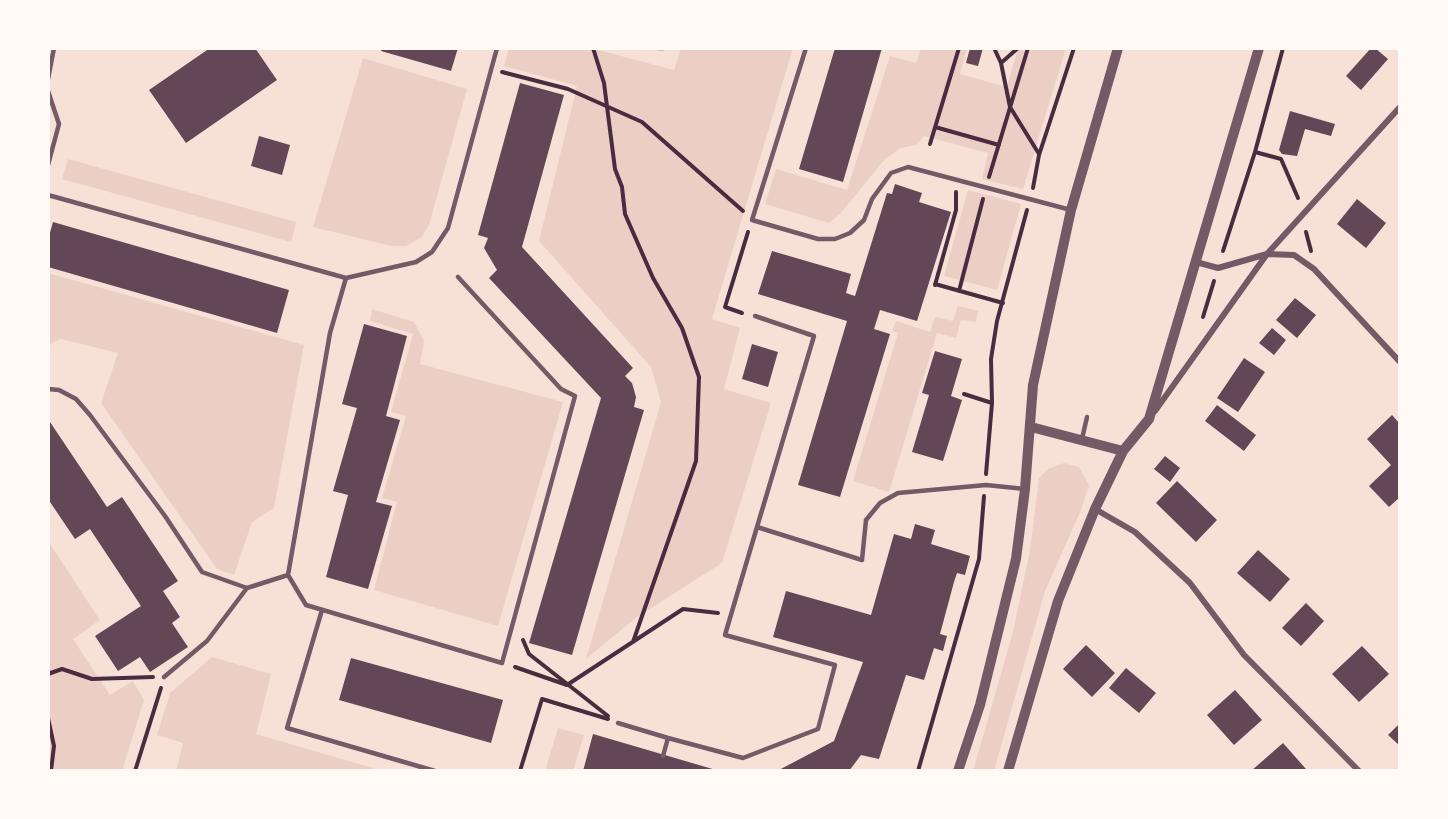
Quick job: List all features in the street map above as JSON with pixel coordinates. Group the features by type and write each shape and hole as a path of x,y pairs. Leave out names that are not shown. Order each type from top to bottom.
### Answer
{"street":[{"path":"958,771 980,705 1016,558 1025,489 1033,385 1071,210 1118,48"},
{"path":"1149,419 1258,48"},
{"path":"1008,771 1058,601 1095,509 1124,451 1267,254 1400,107"},
{"path":"1196,262 1218,268 1267,254 1294,255 1314,269 1400,362"},
{"path":"1031,427 1124,451"},
{"path":"1095,509 1135,532 1190,584 1244,655 1359,771"}],"lane":[{"path":"48,80 54,48"},
{"path":"48,195 346,278 416,262 432,252 448,228 497,48"},
{"path":"658,48 664,48"},
{"path":"806,48 752,220 818,239 835,239 850,233 864,220 872,200 891,173 908,167 1071,210"},
{"path":"48,91 59,124 48,165"},
{"path":"346,278 330,333 288,575 306,605 502,663 516,620 575,396 561,389 458,277"},
{"path":"618,723 743,758 818,729 835,665 725,634 814,336 755,316"},
{"path":"48,389 59,390 76,399 90,415 165,516 202,572 247,588"},
{"path":"1082,439 1087,417"},
{"path":"757,527 862,560 867,520 880,503 898,493 986,485 1025,489"},
{"path":"164,677 207,641 247,588 288,575"},
{"path":"322,610 287,728 435,771"},
{"path":"663,756 668,738"}],"path":[{"path":"593,48 607,105 615,169 622,187 626,214 652,278 682,328 699,377 696,461 633,642"},
{"path":"930,144 959,48"},
{"path":"994,48 1001,63 1010,107 1039,155"},
{"path":"1001,63 1018,48"},
{"path":"958,291 1028,48"},
{"path":"918,771 979,559 992,403 991,359 997,321 1030,199 1039,155 1074,48"},
{"path":"1283,48 1255,152 1281,159 1297,195 1311,246 1314,269"},
{"path":"491,69 568,89 642,122 752,220 725,307 755,316"},
{"path":"935,127 999,145"},
{"path":"956,210 935,285 1003,303"},
{"path":"964,394 992,403"},
{"path":"567,685 683,609 731,615"},
{"path":"516,620 529,654 614,721 542,699 520,771"},
{"path":"502,663 567,685"},
{"path":"48,674 62,669 92,679 164,677 135,771"},
{"path":"48,718 54,746 51,771"}],"shaded area":[{"path":"509,48 591,48 674,70 681,48 793,48 712,319 740,328 724,389 771,403 722,563 637,617 586,659 661,402 651,367 539,241 577,86 504,66"},
{"path":"921,48 967,48 960,74 1007,87 1018,48 1066,48 1023,189 982,179 988,153 924,136 916,145 901,148 885,159 840,214 829,223 765,204 776,169 847,190 890,56 916,63"},
{"path":"363,58 467,89 429,225 422,237 406,246 391,246 313,227"},
{"path":"68,159 296,222 291,242 62,179"},
{"path":"968,190 1021,204 997,290 944,276"},
{"path":"48,273 304,345 274,508 252,522 234,575 217,569 101,403 118,353 61,339 48,345"},
{"path":"958,306 978,311 976,322 961,320 956,338 937,333 889,492 853,481 898,333 892,331 896,321 930,332 935,317 953,321"},
{"path":"372,309 414,322 424,341 420,364 563,402 498,626 374,590 397,502 382,498 406,416 391,412 413,334 370,321"},
{"path":"1064,463 1079,467 1089,485 1081,510 1045,591 994,771 973,771 1013,632 1030,550 1039,478 1048,469"},
{"path":"48,541 100,620 73,639 110,695 133,681 144,700 122,771 48,771"},
{"path":"212,657 271,674 256,734 383,771 176,771 183,743 157,735 170,693"},
{"path":"558,728 584,735 573,771 545,771"}],"building":[{"path":"210,48 255,48 277,80 186,143 149,90"},
{"path":"382,48 458,48 451,71 381,51"},
{"path":"835,48 882,48 843,182 799,169"},
{"path":"970,48 983,48 978,66 966,63"},
{"path":"1371,48 1375,48 1388,59 1361,90 1346,76"},
{"path":"520,83 564,95 522,247 633,368 625,376 632,383 636,397 634,407 644,410 572,655 529,643 601,398 489,278 497,270 484,248 488,238 478,235"},
{"path":"1290,111 1335,124 1331,136 1305,129 1297,156 1282,154 1279,150"},
{"path":"259,136 290,145 282,175 251,166"},
{"path":"895,184 922,193 919,202 951,212 917,321 880,310 874,329 890,334 840,497 798,485 847,321 758,294 772,251 851,274 846,293 855,296 887,193 892,194"},
{"path":"1357,199 1386,223 1366,248 1337,224"},
{"path":"53,222 289,290 277,333 48,267 48,240"},
{"path":"1295,298 1316,315 1297,338 1276,320"},
{"path":"364,324 407,336 386,416 400,420 376,502 392,506 368,589 326,577 348,495 333,491 357,408 342,404"},
{"path":"1272,328 1286,340 1274,355 1259,343"},
{"path":"752,344 778,352 768,387 742,379"},
{"path":"935,351 962,359 951,396 962,400 943,461 912,452 929,395 922,393"},
{"path":"1244,358 1265,372 1238,412 1217,398"},
{"path":"1217,405 1256,435 1244,451 1205,421"},
{"path":"1392,415 1400,424 1400,497 1389,507 1369,486 1391,465 1367,439"},
{"path":"48,419 107,507 122,497 178,581 163,591 180,617 172,623 188,647 150,672 140,657 118,671 95,636 141,606 90,529 75,539 48,499"},
{"path":"1165,456 1180,468 1170,482 1154,469"},
{"path":"1177,481 1217,520 1196,542 1156,503"},
{"path":"915,524 935,530 931,544 970,556 965,575 957,573 954,582 940,634 947,636 943,651 934,648 924,680 906,675 879,759 861,755 849,771 777,771 834,741 863,662 773,637 786,591 871,615 894,534 911,539"},
{"path":"1258,550 1290,579 1270,602 1237,573"},
{"path":"1306,603 1324,621 1301,646 1282,628"},
{"path":"1086,645 1115,673 1092,697 1063,669"},
{"path":"1362,646 1389,674 1359,702 1332,674"},
{"path":"351,658 503,700 491,743 339,700"},
{"path":"1126,668 1156,693 1139,713 1109,688"},
{"path":"1235,690 1262,720 1234,745 1207,715"},
{"path":"1400,723 1400,746 1388,735"},
{"path":"593,734 716,770 716,771 583,771"},
{"path":"1283,743 1306,769 1251,771"}]}
